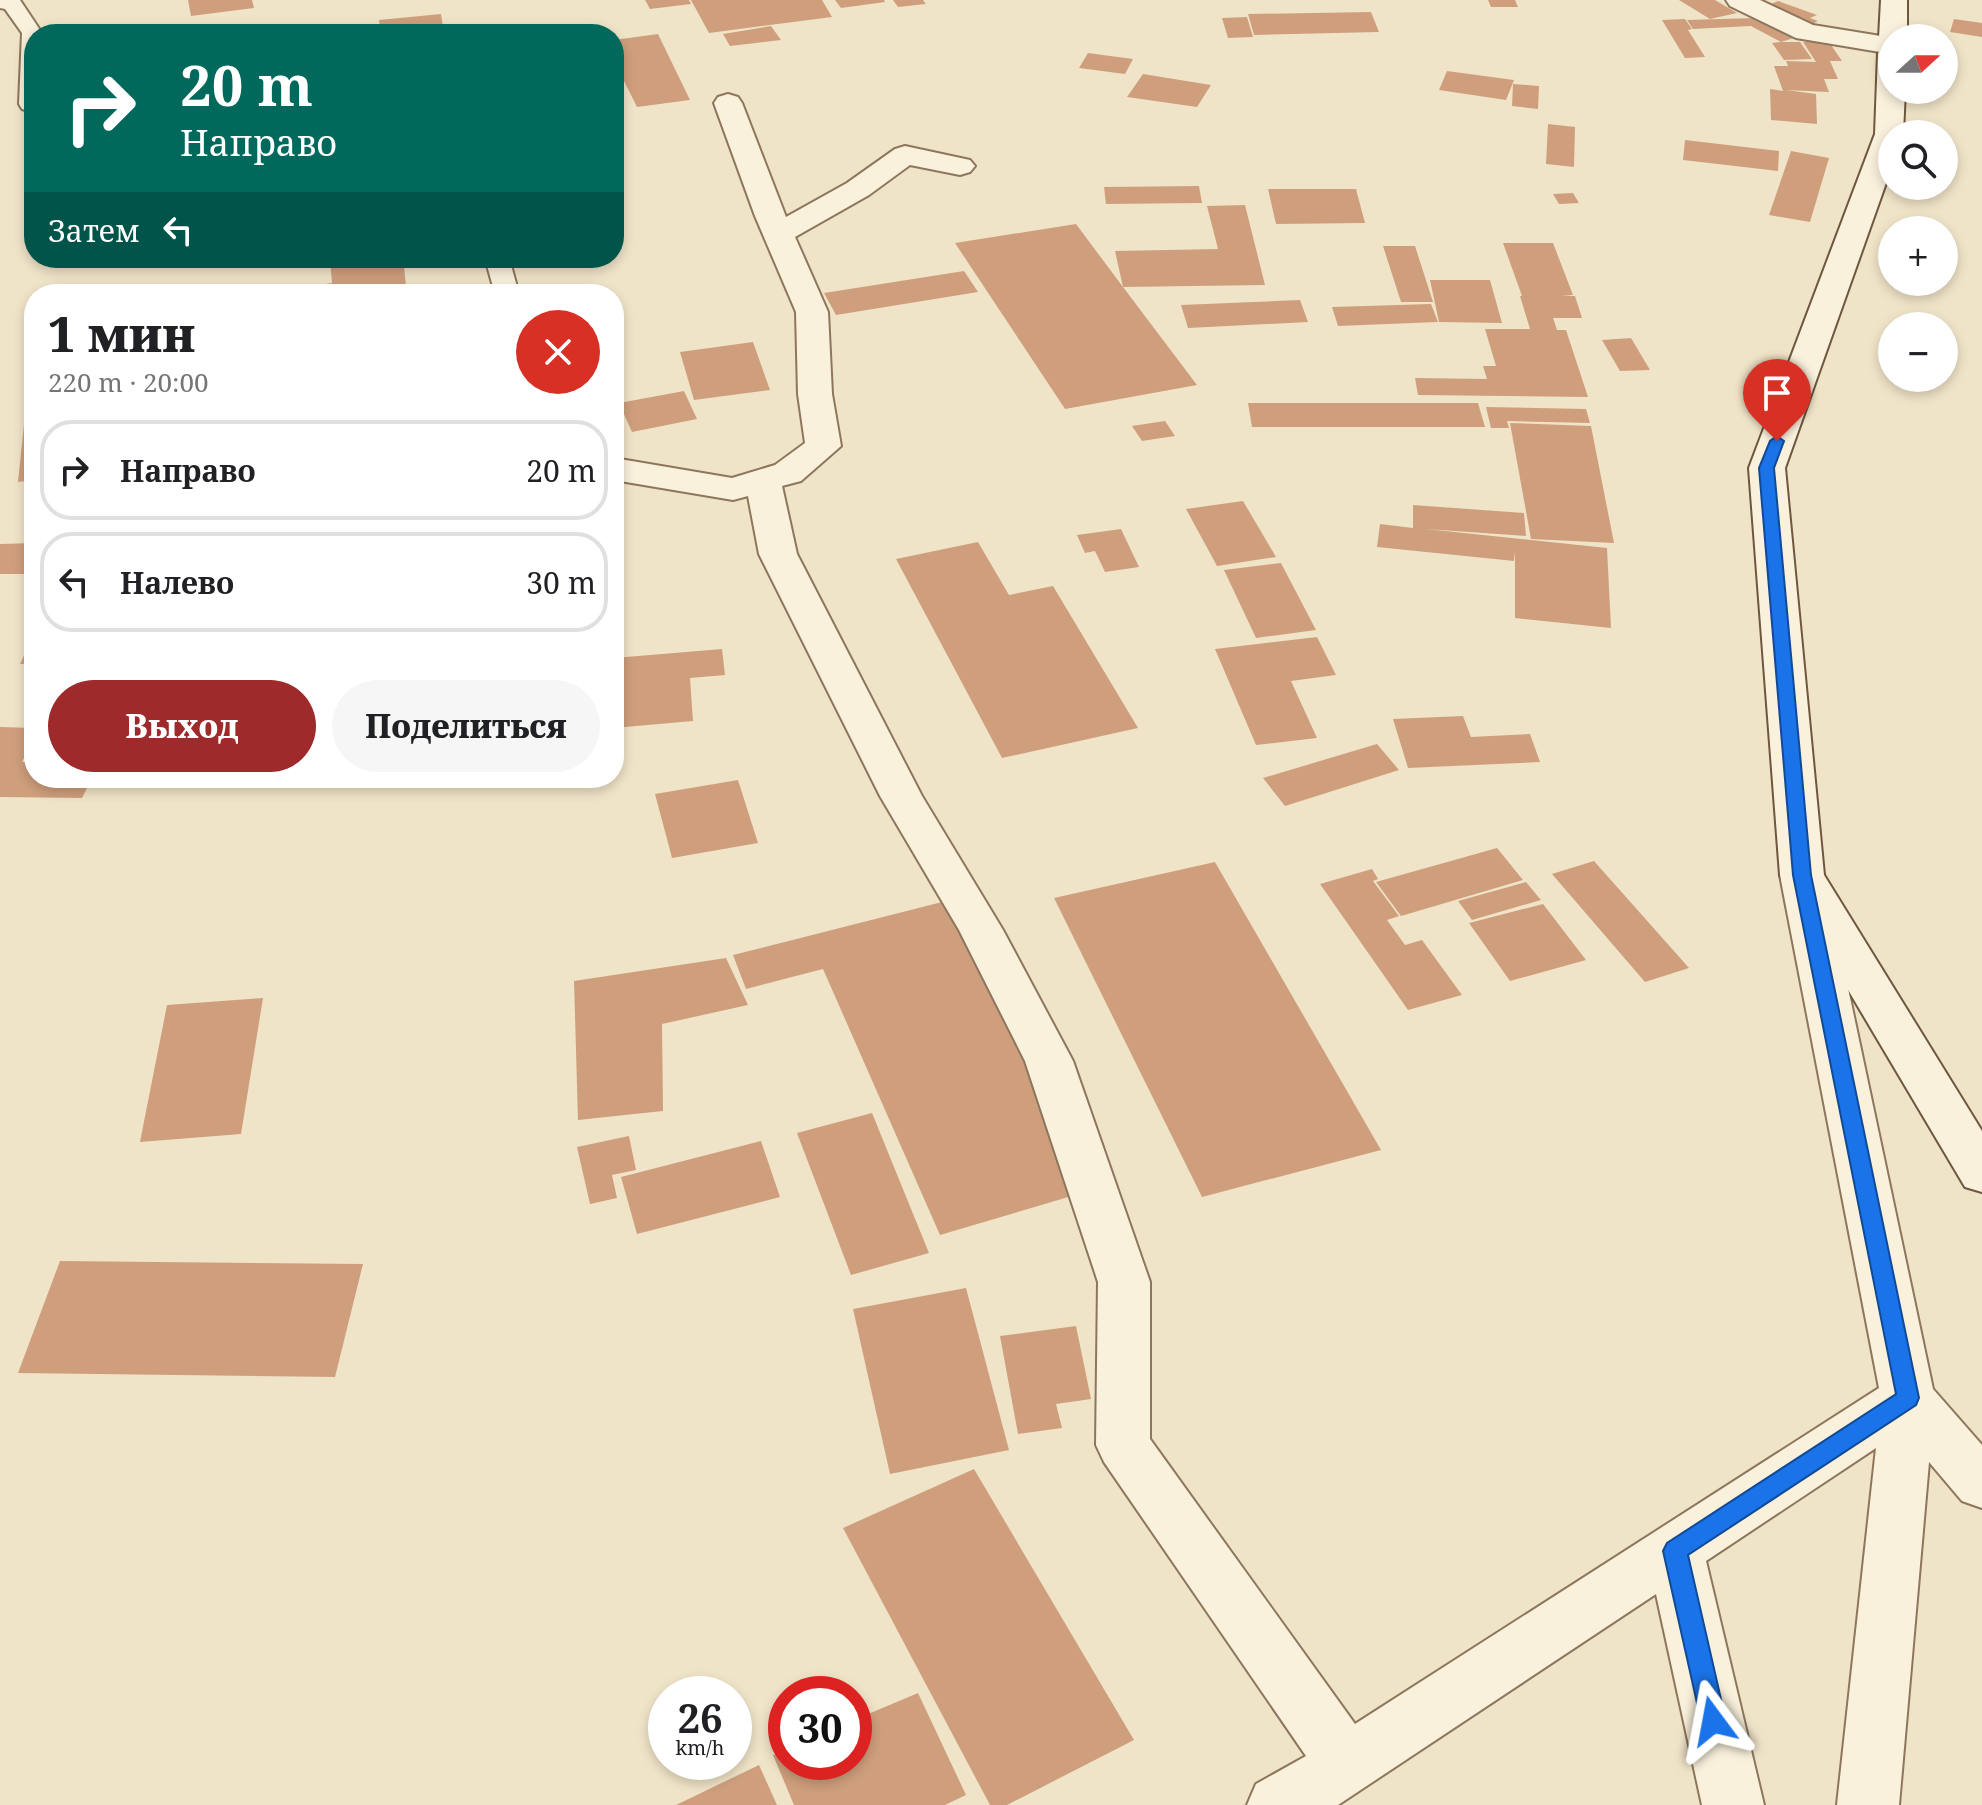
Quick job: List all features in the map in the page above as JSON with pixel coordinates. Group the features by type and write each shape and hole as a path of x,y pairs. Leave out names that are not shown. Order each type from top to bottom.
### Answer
{"street":[{"path":"1739,0 1806,32 1878,44"},
{"path":"1893,24 1894,0"},
{"path":"624,471 733,489 788,473 823,446 815,394 812,312 778,234 728,103"},
{"path":"1868,1805 1908,1398 1802,875 1767,468 1889,134 1890,104"},
{"path":"778,234 858,189 905,155 960,166"},
{"path":"763,480 778,554 901,796 981,930 1049,1061 1124,1282 1123,1445 1347,1764"},
{"path":"1802,875 1982,1173"},
{"path":"1908,1398 1982,1484"},
{"path":"1278,1805 1347,1764 1908,1398"},
{"path":"1675,1551 1733,1805"}],"lane":[{"path":"0,2 12,3 26,24"}],"building":[{"path":"188,0 252,0 254,8 191,16"},
{"path":"645,0 689,0 691,4 650,9"},
{"path":"691,0 822,0 832,17 709,33"},
{"path":"835,0 884,0 885,2 841,8"},
{"path":"893,0 923,0 926,4 898,7"},
{"path":"1488,0 1515,0 1518,7 1491,7"},
{"path":"1679,0 1715,0 1737,13 1710,19"},
{"path":"1778,1 1817,15 1810,18 1818,21 1810,25 1764,7"},
{"path":"1371,12 1379,32 1254,35 1248,14"},
{"path":"441,14 442,24 380,24 379,20"},
{"path":"1247,17 1253,37 1228,38 1222,18"},
{"path":"1755,18 1794,38 1781,42 1751,26 1693,29 1687,20"},
{"path":"1685,19 1692,29 1688,30 1705,57 1685,58 1662,20"},
{"path":"1954,19 1982,23 1982,37 1958,33 1958,24 1952,24"},
{"path":"771,26 781,40 730,46 723,34"},
{"path":"658,34 690,100 637,107 624,81 624,39"},
{"path":"1800,42 1812,59 1784,60 1772,43"},
{"path":"1803,42 1829,42 1842,61 1830,61 1838,79 1824,79 1829,92 1786,90 1816,94 1817,124 1771,120 1770,89 1783,91 1774,66 1788,66 1786,61 1816,62"},
{"path":"1088,53 1133,59 1125,74 1079,68"},
{"path":"1447,71 1514,80 1506,100 1439,90"},
{"path":"1143,74 1211,85 1197,107 1127,97"},
{"path":"1513,84 1539,86 1538,109 1512,106"},
{"path":"1548,124 1575,127 1574,167 1546,164"},
{"path":"1685,140 1779,151 1778,171 1683,160"},
{"path":"1791,151 1829,158 1810,222 1769,215"},
{"path":"1199,186 1202,203 1106,204 1104,187"},
{"path":"1268,189 1356,189 1365,223 1276,224"},
{"path":"1573,193 1579,203 1559,204 1553,194"},
{"path":"1245,205 1265,285 1123,287 1115,251 1218,249 1207,206"},
{"path":"1076,224 1197,385 1065,409 955,243"},
{"path":"1503,243 1553,243 1573,295 1561,296 1575,296 1582,318 1553,318 1557,330 1566,330 1588,397 1418,395 1415,378 1487,379 1483,366 1496,366 1485,329 1530,329"},
{"path":"1383,246 1415,246 1433,302 1401,302"},
{"path":"331,268 404,268 406,284 325,284 332,283"},
{"path":"964,271 978,292 836,315 824,293"},
{"path":"1430,280 1490,280 1502,323 1439,322"},
{"path":"1300,300 1308,322 1188,328 1181,305"},
{"path":"1431,304 1438,322 1338,326 1332,307"},
{"path":"1631,338 1650,370 1620,371 1602,340"},
{"path":"753,342 770,390 694,400 680,352"},
{"path":"684,391 697,419 632,432 624,414 624,402"},
{"path":"1248,403 1478,403 1485,427 1252,427"},
{"path":"1486,407 1586,409 1590,423 1507,421 1509,428 1491,428"},
{"path":"1165,421 1175,436 1142,441 1132,426"},
{"path":"1510,423 1591,426 1614,543 1531,539"},
{"path":"24,425 24,481 18,482"},
{"path":"1243,501 1276,557 1217,566 1186,509"},
{"path":"1413,505 1524,513 1526,536 1426,529 1607,548 1611,628 1515,618 1515,551 1514,561 1377,547 1380,524 1413,528"},
{"path":"1121,529 1139,567 1105,572 1095,551 1085,553 1077,535"},
{"path":"978,542 1009,595 1053,586 1138,728 1002,758 896,559"},
{"path":"24,543 24,574 0,574 0,544"},
{"path":"1281,563 1316,630 1256,638 1224,570"},
{"path":"1317,637 1336,675 1291,681 1317,738 1256,745 1215,649"},
{"path":"722,649 725,675 690,678 693,721 624,727 624,657"},
{"path":"1463,716 1471,737 1530,734 1540,762 1408,768 1393,719"},
{"path":"0,727 24,728 24,788 87,788 82,798 0,797"},
{"path":"1377,744 1399,770 1285,806 1263,778"},
{"path":"738,780 758,843 672,858 655,794"},
{"path":"1497,848 1523,880 1401,916 1376,882"},
{"path":"1594,861 1689,968 1645,982 1552,874"},
{"path":"1215,862 1381,1150 1202,1197 1054,898"},
{"path":"1372,869 1378,879 1373,881 1399,916 1387,920 1405,945 1422,940 1462,995 1408,1010 1320,884"},
{"path":"1526,882 1541,900 1472,920 1458,901"},
{"path":"946,901 1092,1190 940,1235 823,969 746,989 733,955"},
{"path":"1543,904 1586,960 1510,981 1469,923"},
{"path":"726,958 748,1005 662,1024 663,1111 578,1120 574,981"},
{"path":"263,998 241,1134 140,1142 167,1005"},
{"path":"872,1113 929,1253 851,1275 797,1133"},
{"path":"629,1136 636,1170 612,1175 617,1198 590,1204 577,1147"},
{"path":"761,1141 780,1197 637,1234 621,1177"},
{"path":"60,1261 363,1264 335,1377 18,1373"},
{"path":"966,1288 1009,1450 890,1474 853,1309"},
{"path":"1076,1326 1091,1399 1056,1404 1062,1428 1018,1434 1000,1336"},
{"path":"974,1469 1134,1740 1007,1805 990,1805 843,1528"},
{"path":"918,1693 966,1795 945,1805 794,1805 784,1780 872,1780 872,1712"},
{"path":"759,1765 777,1805 676,1805 728,1780 752,1780 752,1768"}],"route":[{"path":"1713,1721 1675,1551 1908,1398 1802,875 1767,468 1777,441"}]}
